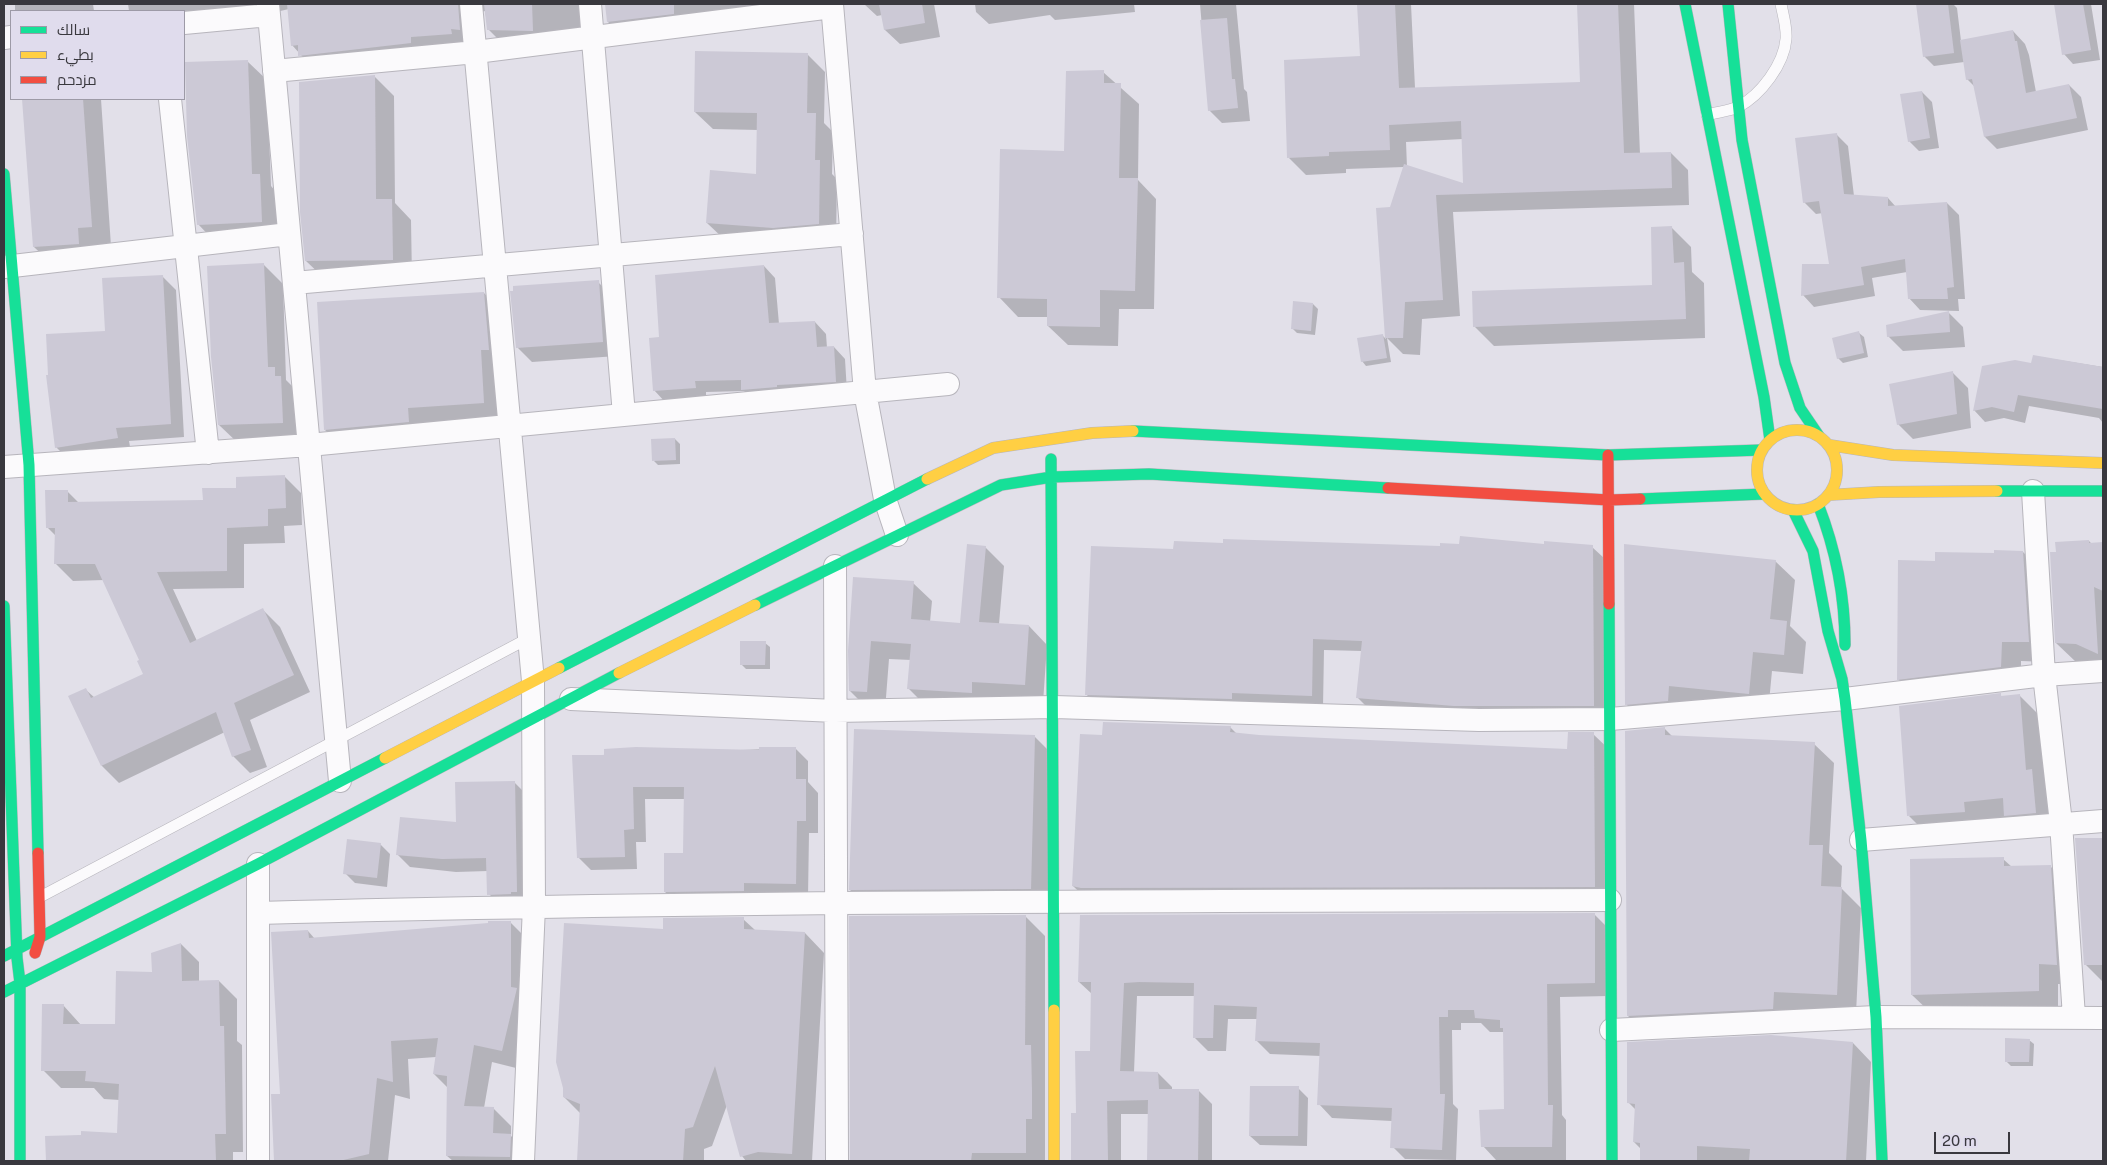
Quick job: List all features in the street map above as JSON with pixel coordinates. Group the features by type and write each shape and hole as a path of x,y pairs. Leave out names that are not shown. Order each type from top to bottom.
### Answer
{"main road":[{"path":"1685,4 1762,390 1770,440"},
{"path":"1728,4 1737,107 1788,378 1800,408 1819,436 1828,445 1836,465 1833,486 1828,495 1818,504 1806,509 1793,510 1772,502 1764,494 1758,480 1757,464 1762,450 1770,440 1781,432 1807,431 1819,436"},
{"path":"4,174 8,267 29,465 40,937 32,961 20,983"},
{"path":"4,956 885,499 993,448 1050,438 1146,431 1608,455 1762,450"},
{"path":"1146,431 1148,448"},
{"path":"1050,438 1054,707 1054,1161"},
{"path":"1828,445 1892,455 2103,463"},
{"path":"1608,455 1612,1161"},
{"path":"4,992 258,864 646,658 1001,485 1052,477 1149,469 1609,500 1764,494"},
{"path":"1828,495 1879,492 2103,491"},
{"path":"1818,504 1837,557 1845,622 1843,689"},
{"path":"1793,510 1813,551 1828,631 1843,689 1861,840 1876,1017 1882,1161"},
{"path":"4,606 16,950 20,983 20,1161"}],"street":[{"path":"471,4 533,681 534,906 523,1161"},
{"path":"590,4 624,415"},
{"path":"274,71 476,52 832,6 865,392 885,499 897,535"},
{"path":"185,22 268,9 340,781"},
{"path":"170,100 188,246 208,453"},
{"path":"8,267 289,234"},
{"path":"294,283 852,234"},
{"path":"4,467 309,445 948,384"},
{"path":"2034,491 2044,675 2061,823 2074,1017"},
{"path":"836,566 837,1161"},
{"path":"571,699 836,711 1054,707 1479,720 1610,719 1843,689 2103,670"},
{"path":"1861,840 2103,821"},
{"path":"258,864 258,1161"},
{"path":"259,913 534,906 836,905 1054,901 1610,900"},
{"path":"1611,1030 1876,1017 2103,1018"}],"lane":[{"path":"1707,115 1737,107 1759,90 1782,56 1786,36 1781,4"},
{"path":"39,898 529,638"}],"building":[{"path":"287,4 458,4 460,30 451,29 452,34 411,37 411,43 298,56 298,45 291,46"},
{"path":"484,4 532,4 533,31 487,30"},
{"path":"605,4 674,4 674,14 607,22"},
{"path":"879,4 922,4 925,23 884,30"},
{"path":"1357,4 1395,4 1399,88 1580,82 1577,4 1618,4 1624,153 1671,152 1672,188 1436,195 1443,300 1405,302 1403,338 1385,338 1376,208 1390,207 1404,164 1463,183 1461,121 1389,125 1390,150 1329,152 1329,156 1287,158 1284,60 1360,56"},
{"path":"1916,4 1948,4 1954,53 1923,57"},
{"path":"2054,4 2083,4 2091,50 2062,55"},
{"path":"1227,18 1232,79 1235,79 1238,108 1208,111 1200,20"},
{"path":"2013,30 2015,41 2017,41 2026,93 2069,84 2077,118 1984,137 1972,79 1966,80 1960,40"},
{"path":"695,51 808,53 807,113 816,113 815,160 820,160 819,224 773,228 706,223 710,170 756,174 757,113 694,112"},
{"path":"248,60 252,174 260,174 262,222 197,225 187,136 185,62"},
{"path":"1104,70 1104,83 1121,83 1119,178 1138,178 1135,291 1100,290 1100,327 1047,326 1047,299 997,298 1000,149 1064,151 1066,71"},
{"path":"375,75 376,199 392,199 393,260 305,261 300,212 299,82"},
{"path":"1922,91 1930,138 1908,142 1900,94"},
{"path":"22,100 83,100 92,227 78,228 79,244 33,247"},
{"path":"1837,133 1844,194 1888,197 1888,206 1947,202 1954,287 1947,288 1948,299 1908,299 1905,259 1861,267 1864,285 1801,296 1802,264 1829,264 1819,201 1803,203 1795,138"},
{"path":"1672,226 1674,263 1684,262 1686,319 1473,327 1472,291 1652,285 1651,227"},
{"path":"264,263 268,367 275,367 275,376 281,376 283,423 218,425 211,357 207,266"},
{"path":"764,265 769,323 815,321 817,347 834,346 836,382 777,385 777,387 741,390 741,380 695,381 696,388 653,391 649,338 659,337 655,275"},
{"path":"163,275 171,424 116,428 118,438 55,448 46,375 48,375 46,334 105,331 102,278"},
{"path":"599,280 603,342 516,348 510,291 513,291 513,286"},
{"path":"484,292 489,350 481,350 484,403 408,408 409,422 324,430 317,302"},
{"path":"1293,301 1313,303 1311,331 1291,329"},
{"path":"1949,311 1950,332 1887,337 1886,325"},
{"path":"1859,331 1864,353 1837,359 1832,338"},
{"path":"1383,334 1387,358 1361,362 1357,338"},
{"path":"2033,355 2103,367 2103,409 2018,395 2014,412 1992,407 1973,411 1982,366 2015,360 2031,363"},
{"path":"1953,371 1957,414 1897,425 1889,384"},
{"path":"675,438 676,460 652,461 651,439"},
{"path":"285,475 286,508 268,509 268,526 227,528 227,571 157,572 190,643 263,608 294,675 234,703 251,750 232,757 216,712 101,766 68,696 86,688 91,698 143,674 137,661 139,660 95,564 54,564 55,528 46,528 45,490 68,490 68,502 203,500 202,488 236,488 236,477"},
{"path":"1460,536 1544,544 1544,541 1593,545 1594,706 1454,706 1356,698 1362,641 1313,639 1312,696 1232,693 1232,699 1085,695 1091,546 1173,549 1174,541 1223,543 1223,539 1440,546 1440,543 1459,544"},
{"path":"2089,540 2089,543 2103,542 2103,591 2094,587 2098,654 2076,644 2055,643 2050,552 2056,552 2055,542"},
{"path":"967,544 986,546 979,622 1029,625 1025,685 972,682 972,693 907,689 911,644 871,641 867,692 849,691 848,651 853,577 914,581 911,619 960,623"},
{"path":"1624,544 1776,560 1770,619 1787,621 1784,655 1753,652 1749,694 1669,686 1668,701 1625,705"},
{"path":"1994,550 2023,551 2029,642 2002,642 2001,667 1897,680 1898,560 1935,561 1935,552 1994,553"},
{"path":"740,641 766,641 765,665 740,665"},
{"path":"2001,693 2001,696 2020,694 2026,770 2032,769 2036,813 2004,816 2003,798 1964,802 1965,812 1907,816 1899,706"},
{"path":"1103,722 1231,726 1230,732 1259,735 1567,749 1568,732 1594,732 1595,887 1081,888 1072,886 1080,734 1102,735"},
{"path":"1665,727 1665,735 1815,742 1809,845 1823,845 1821,886 1842,887 1837,995 1774,992 1773,1009 1627,1016 1625,731"},
{"path":"854,729 1035,735 1031,889 849,890"},
{"path":"636,747 759,750 759,747 796,747 796,779 806,779 806,821 797,821 796,884 744,883 744,891 664,892 664,853 683,853 684,787 633,787 634,829 624,830 625,857 577,858 572,755 604,755 604,749"},
{"path":"515,781 517,892 487,895 486,858 442,859 396,855 400,817 456,822 455,782"},
{"path":"2075,838 2103,838 2103,965 2084,965"},
{"path":"347,839 381,843 377,878 343,874"},
{"path":"2004,857 2004,866 2051,865 2057,965 2039,964 2039,991 1911,995 1910,859"},
{"path":"1595,913 1595,983 1547,984 1548,1105 1553,1105 1552,1147 1481,1147 1479,1110 1504,1109 1503,1028 1500,1028 1500,1020 1475,1018 1474,1010 1448,1010 1448,1017 1439,1017 1440,1094 1445,1094 1442,1150 1390,1148 1392,1108 1317,1105 1320,1043 1255,1041 1257,1007 1214,1005 1213,1038 1193,1038 1194,983 1139,982 1124,983 1120,1071 1158,1072 1159,1089 1199,1089 1198,1161 1147,1161 1148,1100 1107,1101 1108,1161 1071,1161 1071,1113 1076,1113 1075,1051 1090,1051 1091,982 1078,982 1080,915"},
{"path":"1026,915 1025,1045 1031,1045 1032,1119 1026,1119 1026,1153 972,1153 971,1161 850,1161 849,916"},
{"path":"744,917 744,929 805,932 792,1154 758,1152 740,1157 715,1066 693,1127 685,1129 683,1161 577,1161 580,1104 563,1097 563,1088 556,1062 564,923 663,929 663,918"},
{"path":"488,921 511,921 511,987 517,988 502,1051 474,1045 464,1106 494,1107 493,1133 511,1134 510,1157 446,1156 447,1076 433,1074 438,1038 391,1041 393,1082 377,1078 369,1154 339,1161 274,1161 271,1094 280,1094 271,932 308,930 309,938 488,923"},
{"path":"181,943 182,981 219,980 220,1026 224,1026 226,1134 215,1134 216,1161 46,1161 45,1136 81,1135 81,1131 117,1133 119,1084 85,1081 86,1071 41,1071 42,1004 64,1004 63,1024 115,1024 116,971 152,972 151,953"},
{"path":"1771,1035 1853,1042 1846,1161 1749,1161 1750,1149 1697,1146 1697,1161 1640,1161 1640,1143 1633,1142 1635,1104 1627,1103 1627,1042"},
{"path":"2005,1038 2030,1039 2029,1062 2005,1062"},
{"path":"1250,1086 1299,1086 1298,1136 1249,1136"}],"traffic: fast":[{"path":"1685,4 1764,397 1770,440"},
{"path":"1728,4 1742,140 1785,363 1800,408 1819,436"},
{"path":"4,174 29,465 38,853"},
{"path":"1133,431 1608,455 1762,450"},
{"path":"1051,459 1054,1010"},
{"path":"755,605 1001,485 1052,477 1149,474 1388,488"},
{"path":"559,668 927,479"},
{"path":"1997,491 2103,491"},
{"path":"1640,499 1764,494"},
{"path":"1818,504 1830,539 1838,573 1845,627 1845,645"},
{"path":"1793,510 1813,551 1828,631 1842,679 1845,699 1861,840 1876,1017 1882,1161"},
{"path":"1609,604 1612,1161"},
{"path":"4,606 17,958 20,983 20,1161"},
{"path":"4,992 258,864 619,673"},
{"path":"4,956 385,758"}],"traffic: slow":[{"path":"1797,430 1812,433 1825,442 1834,455 1837,470 1834,485 1825,498 1812,507 1797,510 1782,507 1769,498 1760,485 1757,470 1760,455 1769,442 1782,433 1797,430"},
{"path":"927,479 993,448 1092,433 1133,431"},
{"path":"1829,445 1893,455 2103,463"},
{"path":"1828,495 1879,492 1997,491"},
{"path":"619,673 755,605"},
{"path":"385,758 559,668"},
{"path":"1054,1010 1054,1161"}],"traffic: jam":[{"path":"1608,455 1609,604"},
{"path":"1388,488 1609,500 1640,499"},
{"path":"35,953 40,937 38,853"}]}
